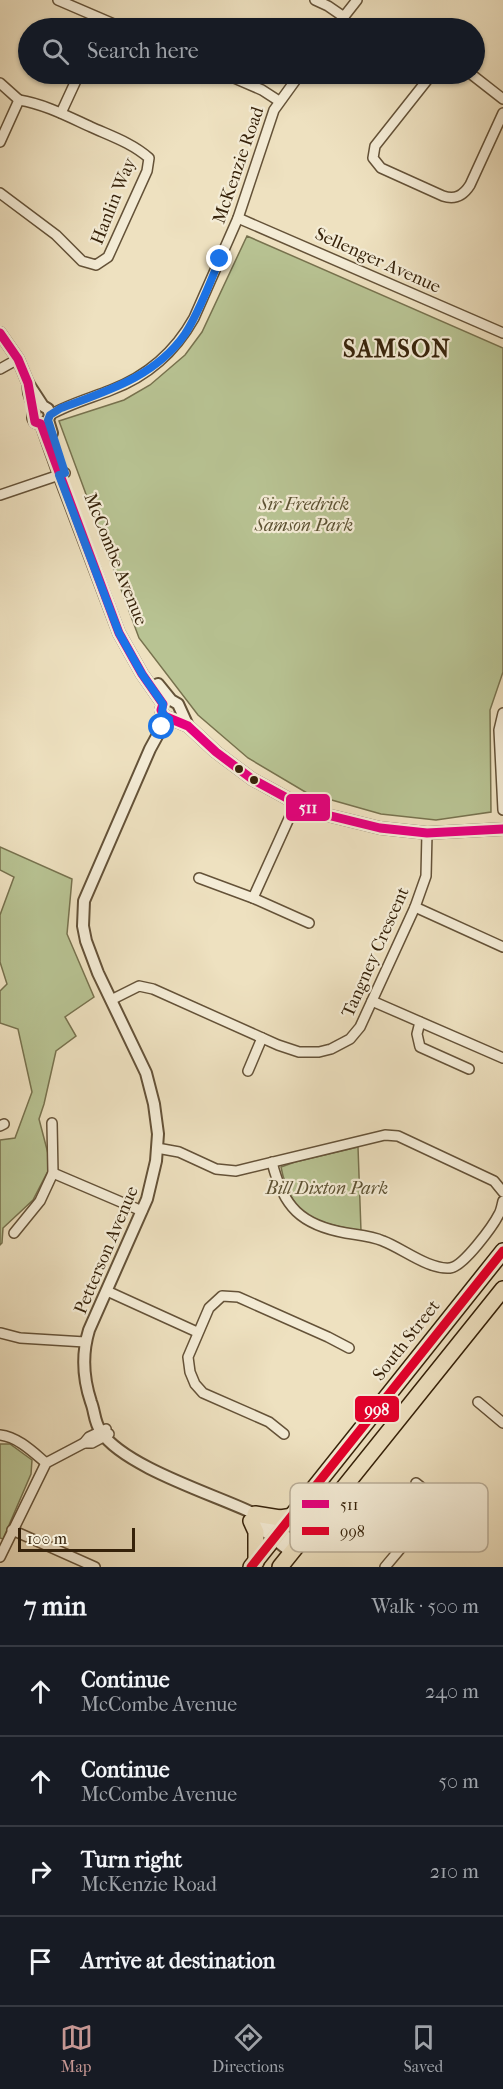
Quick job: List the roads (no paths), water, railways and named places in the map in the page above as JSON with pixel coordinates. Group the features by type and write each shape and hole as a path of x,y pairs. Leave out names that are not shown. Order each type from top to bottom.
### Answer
{"highway":[{"name":"South Street","path":"319,1483 503,1251"},
{"path":"348,1483 503,1289"},
{"path":"253,1564 257,1545 256,1532 249,1514 280,1518 290,1516"},
{"name":"South Street","path":"253,1564 290,1520"},
{"path":"280,1567 293,1552"}],"street":[{"path":"58,0 90,18"},
{"path":"315,0 344,17 357,0"},
{"path":"0,83 19,100 0,142"},
{"path":"61,113 74,84"},
{"path":"248,84 279,101"},
{"name":"McKenzie Road","path":"44,414 132,381 171,351 185,333 194,318 238,218 269,122 279,101 292,84"},
{"path":"424,84 375,146 373,158 381,168 442,196 458,197 465,192 503,113"},
{"path":"484,84 503,99"},
{"name":"Hanlin Way","path":"0,193 56,235 82,261 96,265 108,257 147,171 149,158 137,147 61,113 33,102 19,100"},
{"name":"Sellenger Avenue","path":"238,218 503,333"},
{"name":"McCombe Avenue","path":"0,333 18,359 28,383 28,393 44,414 62,474 119,633 142,674 165,705 164,716 174,716 244,773 296,803 327,814 359,824 428,833 503,829"},
{"path":"0,369 18,359"},
{"path":"0,495 62,474"},
{"name":"McCombe Avenue","path":"165,705 177,703 174,716"},
{"name":"Petterson Avenue","path":"98,973 92,970 80,946 76,926 78,899 165,705"},
{"path":"503,713 499,730 503,810"},
{"name":"Petterson Avenue","path":"174,716 162,727 150,749 84,901 83,926 86,941 98,973 148,1082 157,1121 157,1148 152,1181 142,1211 86,1342 84,1370 87,1391 93,1407 99,1413 106,1432 123,1446 127,1454 249,1514 290,1546"},
{"path":"253,898 296,803"},
{"name":"Tangney Crescent","path":"111,1000 139,986 153,989 262,1038 299,1052 319,1052 331,1049 350,1039 356,1033 372,1001 415,907 426,876 428,833"},
{"path":"199,878 253,898 309,923"},
{"path":"415,907 503,947"},
{"path":"372,1001 503,1059"},
{"path":"420,1022 417,1034 420,1047 469,1069"},
{"path":"248,1071 262,1038"},
{"path":"15,1233 40,1201 53,1173 52,1123"},
{"path":"157,1148 179,1152 216,1169 236,1171 385,1135 398,1136 494,1181 503,1192"},
{"path":"272,1162 276,1178 291,1208 308,1221 328,1230 381,1240 436,1267 453,1269 464,1261 500,1214 503,1201"},
{"path":"53,1173 142,1211"},
{"path":"107,1291 197,1332"},
{"path":"284,1434 268,1422 203,1393 195,1384 190,1372 188,1357 209,1308 222,1296 238,1297 349,1348"},
{"path":"1,1333 20,1338 86,1342"},
{"path":"478,1402 503,1423"},
{"path":"0,1557 46,1463 84,1443 92,1443 106,1432"},
{"path":"0,1435 23,1444 46,1463"},
{"path":"12,1530 96,1567"},
{"path":"385,1567 398,1552"}],"district":[{"name":"SAMSON","path":"397,349"}],"park label":[{"name":"Sir Fredrick Samson Park","path":"304,514"},
{"name":"Bill Dixton Park","path":"327,1188"}]}
